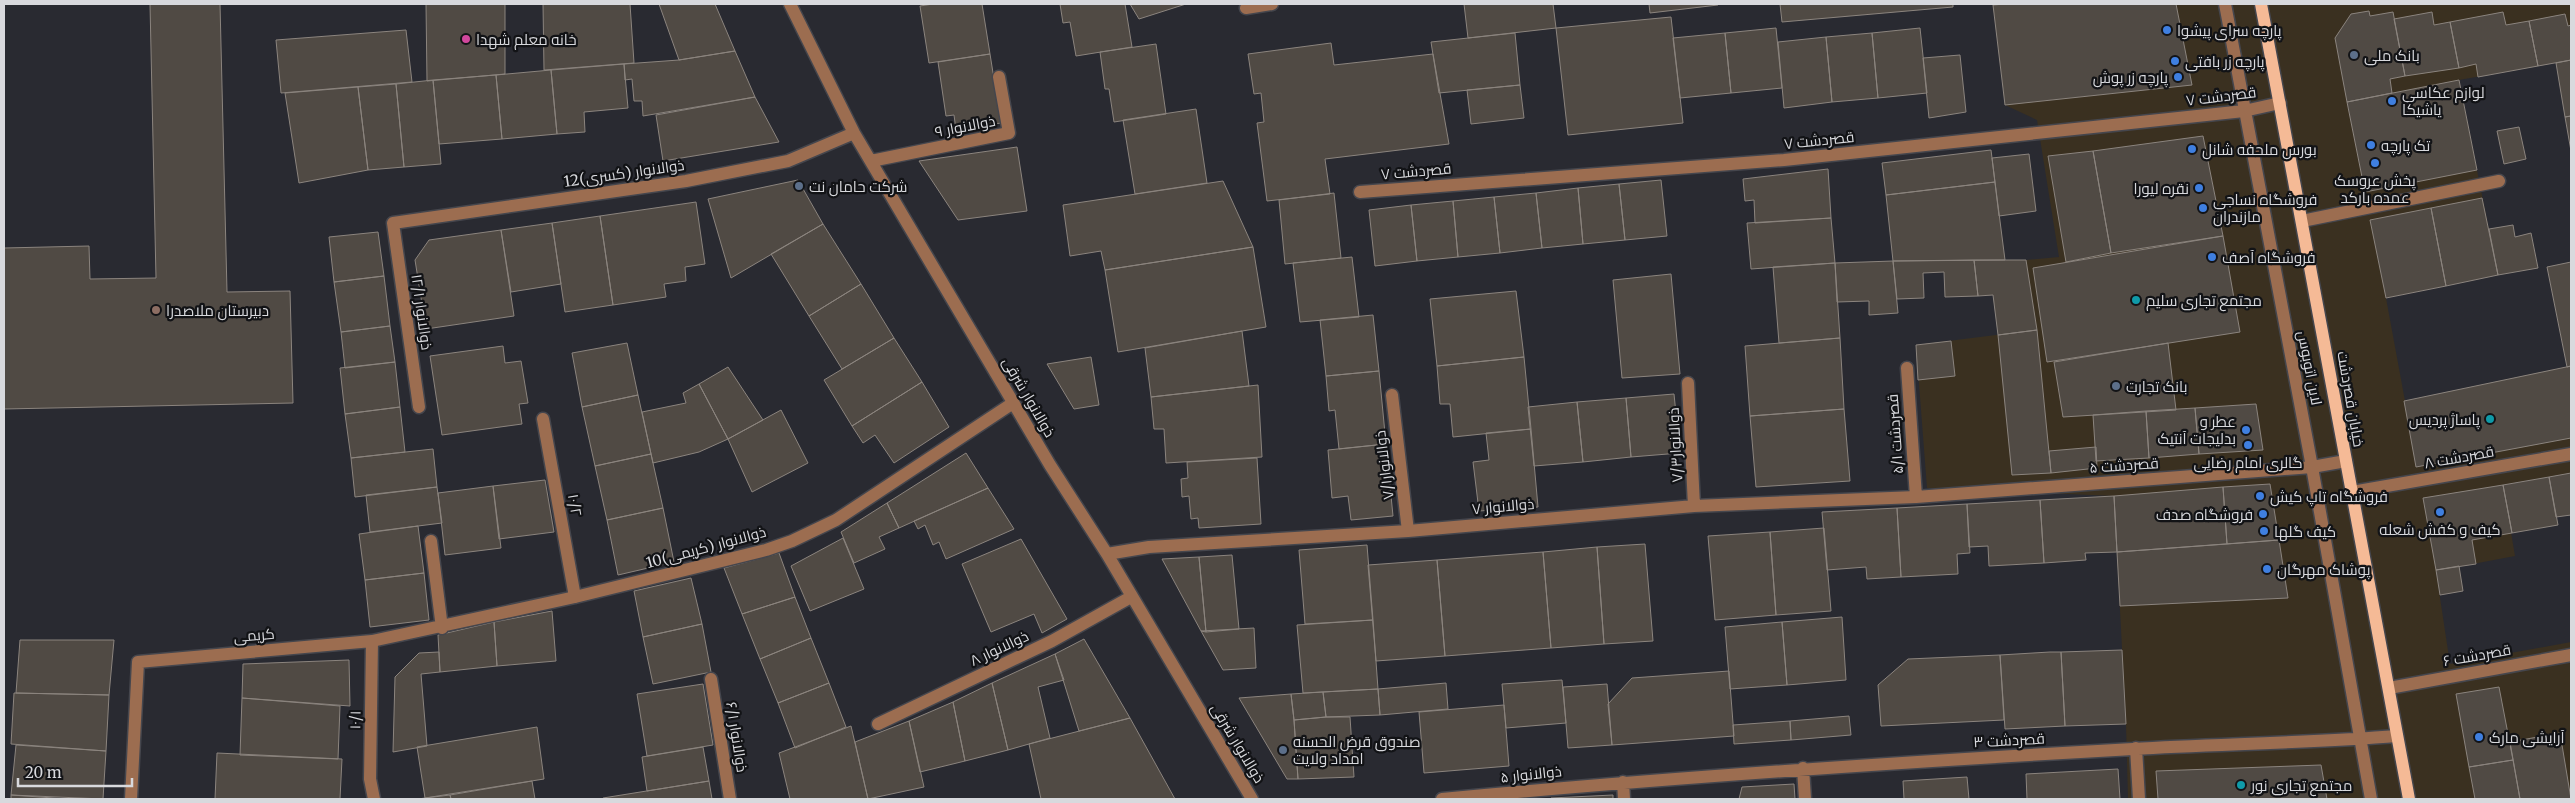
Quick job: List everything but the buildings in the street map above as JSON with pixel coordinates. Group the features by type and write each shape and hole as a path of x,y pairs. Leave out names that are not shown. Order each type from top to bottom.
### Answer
{"main road":[{"name":"خیابان قصردشت","path":"2261,4 2409,799"}],"street":[{"name":"ذوالانوار شرقی","path":"790,4 854,133 1252,799"},
{"path":"1246,8 1272,4"},
{"name":"لاین اتوبوس","path":"2224,4 2312,467 2371,799"},
{"name":"ذوالانوار ۹","path":"871,161 1009,133 999,77"},
{"name":"قصردشت ۷","path":"1360,192 1784,160 2244,111 2280,103"},
{"name":"12ذوالانوار (کسری)","path":"393,223 686,181 788,161 854,133"},
{"path":"2302,221 2499,181"},
{"name":"ذوالانوار ۱۲/۱","path":"393,223 419,407"},
{"name":"قصردشت ۵/۱","path":"1907,368 1910,498"},
{"name":"ذوالانوار۷/۳","path":"1688,383 1694,506"},
{"name":"ذوالانوار۷/۱","path":"1392,394 1408,531"},
{"name":"10ذوالانوار (کریمی)","path":"372,641 442,628 575,598 766,550 792,541 836,520 1014,403"},
{"name":"۱۰/۲","path":"543,419 575,598"},
{"name":"قصردشت ۸","path":"2352,492 2571,454"},
{"name":"قصردشت ۵","path":"1910,498 2312,467 2346,461"},
{"name":"ذوالانوار ۷","path":"1107,554 1150,547 1408,531 1694,506 1910,498"},
{"path":"431,541 442,628"},
{"name":"ذوالانوار ۸","path":"878,724 1052,641 1132,597"},
{"name":"کریمی","path":"131,799 138,662 372,641"},
{"name":"۱۰/۱","path":"372,641 370,780 374,799"},
{"name":"قصردشت ۶","path":"2389,688 2571,655"},
{"name":"ذوالانوار ۶/۱","path":"711,679 730,799"},
{"name":"قصردشت ۳","path":"1623,782 1803,768 2136,748 2398,736"},
{"path":"2136,748 2139,799"},
{"path":"1803,768 1805,799"},
{"path":"1623,782 1624,799"},
{"name":"ذوالانوار ۵","path":"1442,799 1623,782"}],"shaded area":[{"path":"1993,4 2571,4 2571,60 2459,80 2498,275 2386,298 2405,401 2571,366 2571,473 2503,485 2515,556 2436,571 2450,664 2571,642 2571,799 2128,799 2114,496 1927,488 1916,345 2036,330 2026,260 2059,257 2037,120 2005,105"}],"place":[{"name":"پارچه سرای پیشوا","path":"2167,30"},
{"name":"خانه معلم شهدا","path":"466,39"},
{"name":"بانک ملی","path":"2354,55"},
{"name":"پارچه زر بافتی","path":"2175,61"},
{"name":"پارچه زر پوش","path":"2178,77"},
{"name":"لوازم عکاسی یاشیکا","path":"2392,101"},
{"name":"تک پارچه","path":"2371,145"},
{"name":"بورس ملحفه شانل","path":"2192,149"},
{"name":"پخش عروسک عمده بارکد","path":"2375,163"},
{"name":"شرکت حامان نت","path":"799,186"},
{"name":"نقره لیورا","path":"2199,188"},
{"name":"فروشگاه نساجی مازندران","path":"2203,208"},
{"name":"فروشگاه آصف","path":"2212,257"},
{"name":"مجتمع تجاری سلیم","path":"2136,300"},
{"name":"دبیرستان ملاصدرا","path":"156,310"},
{"name":"بانک تجارت","path":"2116,386"},
{"name":"پاساژ پردیس","path":"2490,419"},
{"name":"عطر و بدلیجات آنتیک","path":"2246,430"},
{"name":"گالری امام رضایی","path":"2248,445"},
{"name":"فروشگاه تاپ کیش","path":"2260,496"},
{"name":"کیف و کفش شعله","path":"2440,512"},
{"name":"فروشگاه صدف","path":"2263,514"},
{"name":"کیف گلها","path":"2264,531"},
{"name":"پوشاک مهرگان","path":"2267,569"},
{"name":"آرایشی مارک","path":"2479,737"},
{"name":"صندوق قرض الحسنه امداد ولایت","path":"1283,750"},
{"name":"مجتمع تجاری نور","path":"2241,785"}]}
